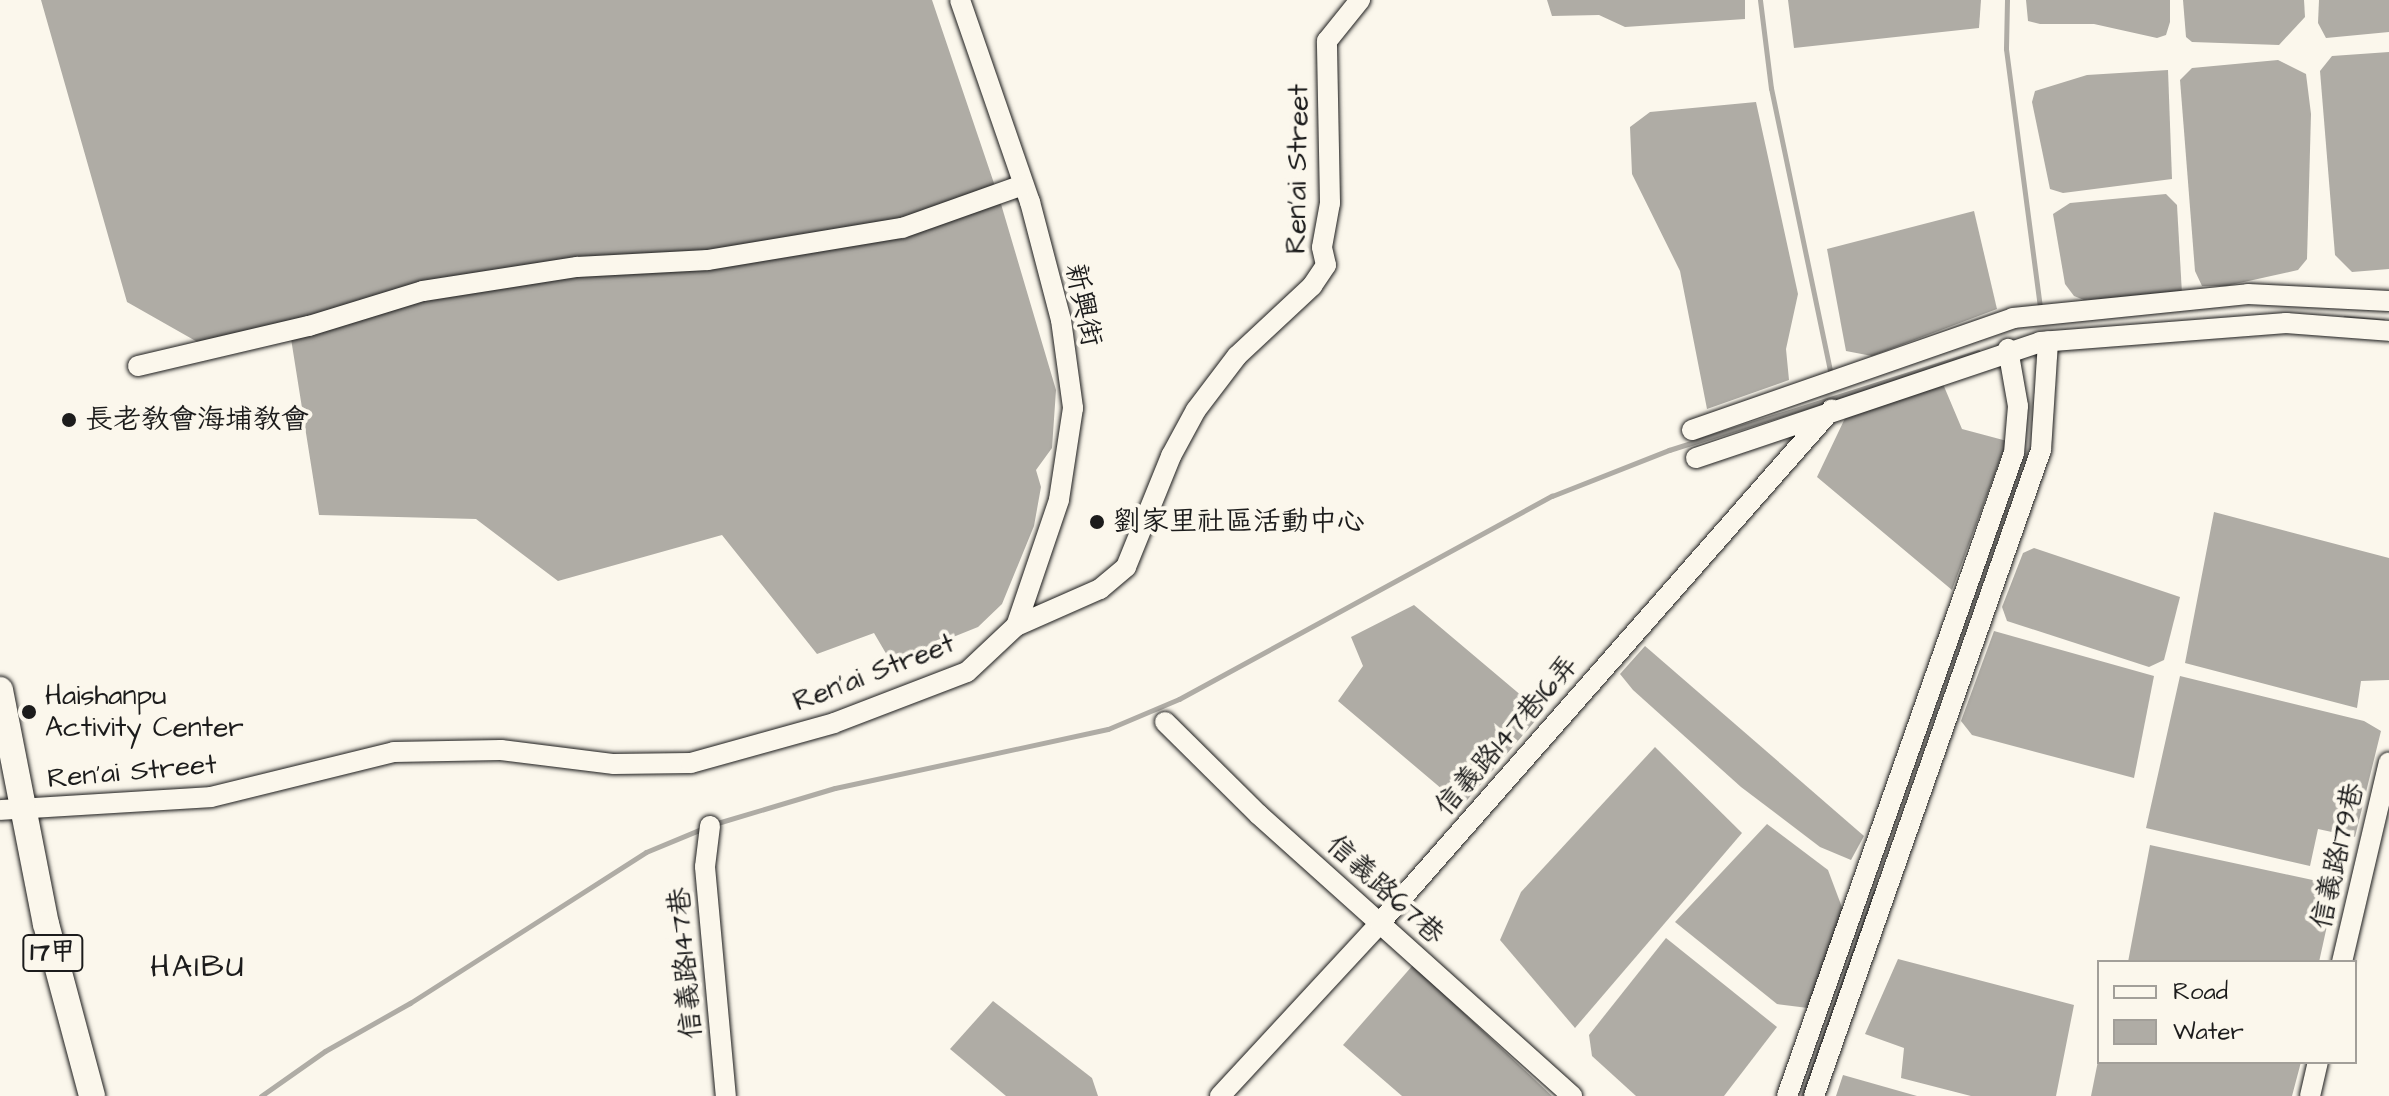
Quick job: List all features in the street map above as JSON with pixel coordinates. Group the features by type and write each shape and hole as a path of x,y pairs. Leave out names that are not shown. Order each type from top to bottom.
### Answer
{"main road":[{"name":"17甲","path":"0,690 12,809 92,1096"}],"street":[{"name":"新興街","path":"960,0 1023,185 1061,320 1073,429 1045,553 1016,626"},
{"name":"Ren'ai Street","path":"12,809 211,797 394,752 501,750 614,764 691,763 834,723 967,672 1016,626 1100,589 1126,567 1171,456 1196,410 1237,356 1312,286 1326,265 1322,247 1330,203 1327,41 1360,0"},
{"path":"138,366 309,326 423,291 577,267 708,260 902,228 1023,185"},
{"path":"1692,430 2036,314 2248,294 2389,301"},
{"path":"1696,458 2014,347 2044,341 2286,323 2389,331"},
{"path":"1814,1096 2041,450 2044,341"},
{"path":"1787,1096 2014,453 2018,406 2014,347"},
{"name":"信義路147巷16弄","path":"1220,1096 1380,923 1832,409"},
{"name":"信義路67巷","path":"1165,722 1380,923 1572,1096"},
{"name":"信義路179巷","path":"2342,960 2389,762"},
{"name":"信義路147巷","path":"710,826 705,867 726,1096"},
{"path":"2310,1096 2318,1064"}],"water":[{"path":"41,0 932,0 1001,204 1056,390 1052,448 1036,470 1041,487 1034,526 1002,604 978,627 891,662 874,633 817,654 722,535 558,581 476,519 319,515 289,326 201,344 127,302"},
{"path":"1547,0 1745,0 1745,19 1625,27 1599,15 1552,16"},
{"path":"1788,0 1981,0 1979,28 1794,48"},
{"path":"2026,0 2170,0 2170,22 2166,35 2157,38 2094,24 2040,24 2028,21"},
{"path":"2183,0 2304,0 2305,17 2279,45 2192,42 2186,37"},
{"path":"2319,0 2389,0 2389,32 2326,38 2318,23"},
{"path":"2389,52 2389,269 2352,272 2335,255 2320,71 2332,56"},
{"path":"2278,60 2306,74 2311,114 2307,259 2298,270 2226,286 2202,286 2195,271 2180,80 2192,68"},
{"path":"2168,70 2172,179 2063,193 2050,189 2032,102 2035,91 2087,75"},
{"path":"1756,102 1798,294 1786,349 1789,380 1707,409 1680,271 1632,174 1630,127 1650,112"},
{"path":"2166,194 2177,205 2182,294 2084,300 2074,296 2065,284 2053,214 2070,203"},
{"path":"1974,211 1997,309 1872,356 1846,351 1827,249"},
{"path":"1943,384 1962,429 2007,441 1952,590 1817,477 1847,414"},
{"path":"2214,512 2389,558 2389,680 2361,681 2357,708 2185,663"},
{"path":"2034,548 2180,597 2164,660 2149,667 2007,621 2002,607 2023,553"},
{"path":"1414,605 1542,713 1462,806 1338,701 1363,666 1351,637"},
{"path":"1994,631 2154,676 2134,778 1972,735 1961,721"},
{"path":"1645,646 1864,836 1851,860 1820,847 1741,787 1633,690 1620,674"},
{"path":"2180,676 2364,721 2381,731 2355,837 2318,829 2310,866 2146,828"},
{"path":"1655,747 1742,833 1575,1028 1500,940 1521,892"},
{"path":"1767,824 1828,870 1843,910 1808,1008 1777,1004 1675,922"},
{"path":"2150,845 2336,885 2319,960 2128,960"},
{"path":"1666,938 1777,1027 1724,1096 1636,1096 1592,1056 1589,1035"},
{"path":"1898,959 2074,1005 2056,1096 1971,1096 1901,1078 1904,1048 1865,1034"},
{"path":"1413,965 1552,1096 1402,1096 1343,1045"},
{"path":"993,1001 1092,1078 1098,1096 1006,1096 950,1049"},
{"path":"2097,1064 2300,1064 2292,1096 2091,1096"},
{"path":"1843,1075 1917,1096 1836,1096"}],"waterway":[{"path":"1760,0 1771,88 1831,376"},
{"path":"2007,0 2006,49 2040,309"},
{"path":"2345,318 2383,321"},
{"path":"714,824 835,788 1108,729 1179,699 1552,496 1669,450 1978,352"},
{"path":"261,1096 325,1051 410,1003 646,852 704,828"},
{"path":"1803,1096 1875,891"}],"place":[{"name":"長老教會海埔教會","path":"69,420"},
{"name":"劉家里社區活動中心","path":"1097,522"},
{"name":"Haishanpu Activity Center","path":"29,712"}],"district":[{"name":"HAIBU","path":"198,967"}]}
